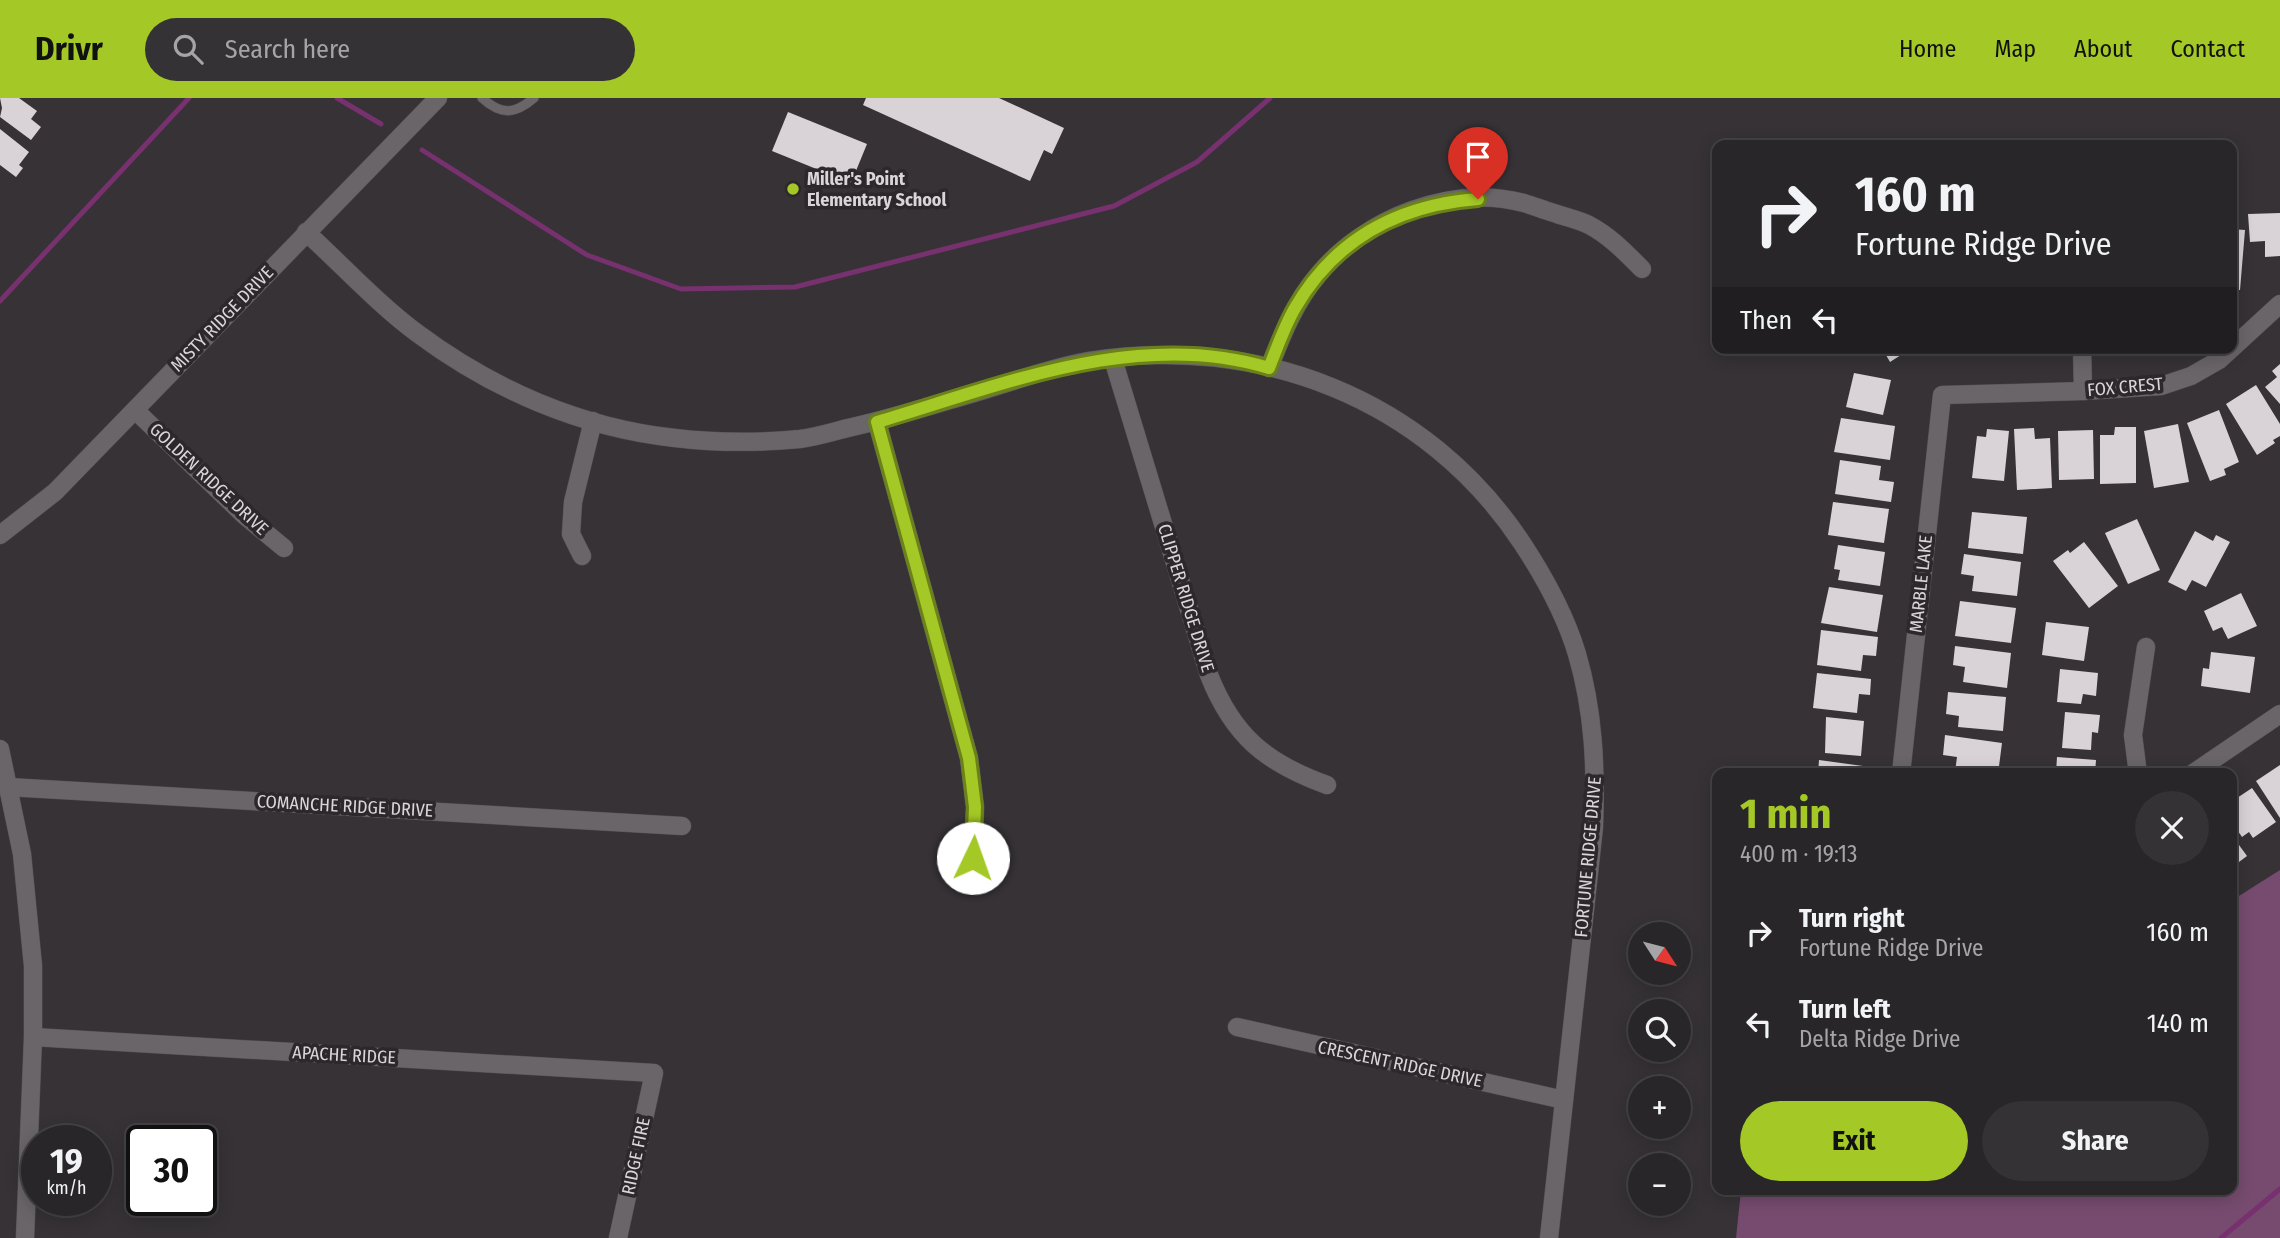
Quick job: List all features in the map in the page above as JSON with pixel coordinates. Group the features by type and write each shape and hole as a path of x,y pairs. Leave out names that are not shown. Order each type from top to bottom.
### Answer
{"street":[{"name":"MISTY RIDGE DRIVE","path":"0,535 55,492 438,98"},
{"path":"1269,368 1293,310 1319,273 1335,257 1371,230 1433,204 1478,199 1523,202 1588,225 1617,244 1642,270"},
{"name":"FORTUNE RIDGE DRIVE","path":"306,232 413,331 464,366 548,407 593,422 651,435 735,443 803,438 877,422 1052,370 1088,362 1146,355 1193,355 1240,359 1328,384 1371,404 1411,428 1448,457 1480,488 1510,524 1542,573 1561,611 1576,651 1587,692 1593,733 1596,780 1594,827 1549,1238"},
{"name":"FOX CREST","path":"2237,343 2280,304"},
{"path":"2082,354 2083,391"},
{"name":"FOX CREST","path":"1942,395 2161,386 2191,376 2226,354"},
{"name":"CLIPPER RIDGE DRIVE","path":"1113,359 1209,675 1220,702 1241,732 1268,757 1300,775 1327,785"},
{"name":"MARBLE LAKE","path":"1902,768 1942,395"},
{"name":"GOLDEN RIDGE DRIVE","path":"135,410 244,515 284,548"},
{"path":"582,556 571,534 573,502 593,422"},
{"path":"877,422 969,758 975,807 973,858"},
{"path":"2137,768 2133,735 2146,647"},
{"path":"2201,768 2280,714"},
{"path":"0,749 22,854 33,966 25,1238"},
{"name":"COMANCHE RIDGE DRIVE","path":"8,787 682,826"},
{"name":"CRESCENT RIDGE DRIVE","path":"1237,1027 1563,1100"},
{"name":"APACHE RIDGE","path":"33,1037 654,1073"},
{"name":"RIDGE FIRE","path":"618,1238 654,1073"}],"lane":[{"path":"482,98 496,109 508,112 524,106 534,98"}],"shaded area":[{"path":"2280,870 2280,1238 1736,1238 1740,1195 2237,1195 2237,897"}],"building":[{"path":"0,98 19,98 37,111 31,119 41,127 31,140 0,117"},
{"path":"866,98 999,98 1064,128 1052,154 1044,150 1030,181 863,105"},
{"path":"788,112 867,144 851,183 772,151"},
{"path":"0,129 29,152 19,165 23,168 16,177 0,165"},
{"path":"2280,213 2280,256 2265,257 2265,241 2250,242 2248,214"},
{"path":"2237,229 2245,230 2240,290 2237,290"},
{"path":"1885,354 1903,354 1890,362"},
{"path":"2280,364 2280,404 2265,387 2277,377 2272,371"},
{"path":"1854,373 1891,380 1883,415 1846,407"},
{"path":"2256,385 2280,424 2280,436 2273,440 2275,443 2257,455 2226,404"},
{"path":"2219,410 2239,462 2224,469 2226,475 2210,481 2187,423"},
{"path":"1841,418 1895,426 1890,460 1834,452"},
{"path":"2178,424 2189,482 2154,488 2144,431"},
{"path":"2115,427 2136,427 2136,483 2100,484 2100,435 2114,435"},
{"path":"2034,428 2035,439 2050,438 2052,488 2017,490 2014,429"},
{"path":"1987,429 2009,431 2004,481 1972,478 1977,436 1986,437"},
{"path":"2093,430 2094,479 2059,480 2058,431"},
{"path":"1840,460 1881,466 1879,480 1894,482 1891,502 1835,494"},
{"path":"1833,502 1889,509 1884,543 1828,535"},
{"path":"1972,512 2027,517 2023,554 1968,548"},
{"path":"2137,519 2160,570 2128,584 2105,533"},
{"path":"2195,531 2213,541 2216,535 2230,542 2206,587 2192,580 2186,591 2168,582"},
{"path":"2084,542 2118,586 2089,608 2053,561"},
{"path":"1838,545 1885,552 1880,586 1838,580 1840,570 1834,569"},
{"path":"1964,554 2021,562 2017,596 1972,591 1974,576 1961,574"},
{"path":"1829,587 1883,595 1877,632 1821,623"},
{"path":"2241,593 2257,626 2228,639 2222,627 2213,631 2204,611"},
{"path":"1960,601 2016,608 2011,643 1955,636"},
{"path":"2046,622 2089,627 2084,661 2042,655"},
{"path":"1821,630 1878,637 1876,656 1863,655 1861,671 1817,665"},
{"path":"1955,646 2011,653 2007,688 1963,682 1965,667 1953,665"},
{"path":"2211,652 2255,657 2250,693 2201,686 2203,668 2209,669"},
{"path":"2060,669 2098,673 2096,696 2083,694 2081,704 2057,702"},
{"path":"1817,673 1871,679 1870,695 1859,694 1857,713 1813,708"},
{"path":"1948,692 2006,697 2003,731 1958,727 1959,716 1946,714"},
{"path":"2065,712 2100,715 2098,733 2092,732 2091,750 2062,748"},
{"path":"1826,717 1864,721 1861,756 1825,753"},
{"path":"1945,735 2002,743 1999,768 1956,768 1957,757 1943,755"},
{"path":"2057,757 2096,760 2095,768 2056,768"},
{"path":"1819,760 1863,766 1863,768 1818,768"},
{"path":"2280,765 2280,818 2256,781"},
{"path":"2252,788 2276,822 2253,838 2249,832 2242,837 2237,830 2237,798"},
{"path":"2237,842 2247,856 2237,864"}],"waterway":[{"path":"0,301 189,98"},
{"path":"337,98 381,124"},
{"path":"422,150 587,255 681,289 795,287 1114,206 1197,162 1270,98"},
{"path":"2221,1238 2280,1189"}],"place":[{"name":"Miller's Point Elementary School","path":"793,189"}],"route":[{"path":"973,858 975,807 969,758 877,422 1052,370 1088,362 1146,355 1193,355 1240,359 1269,368 1293,310 1319,273 1352,242 1391,219 1412,211 1433,204 1478,199"}]}
